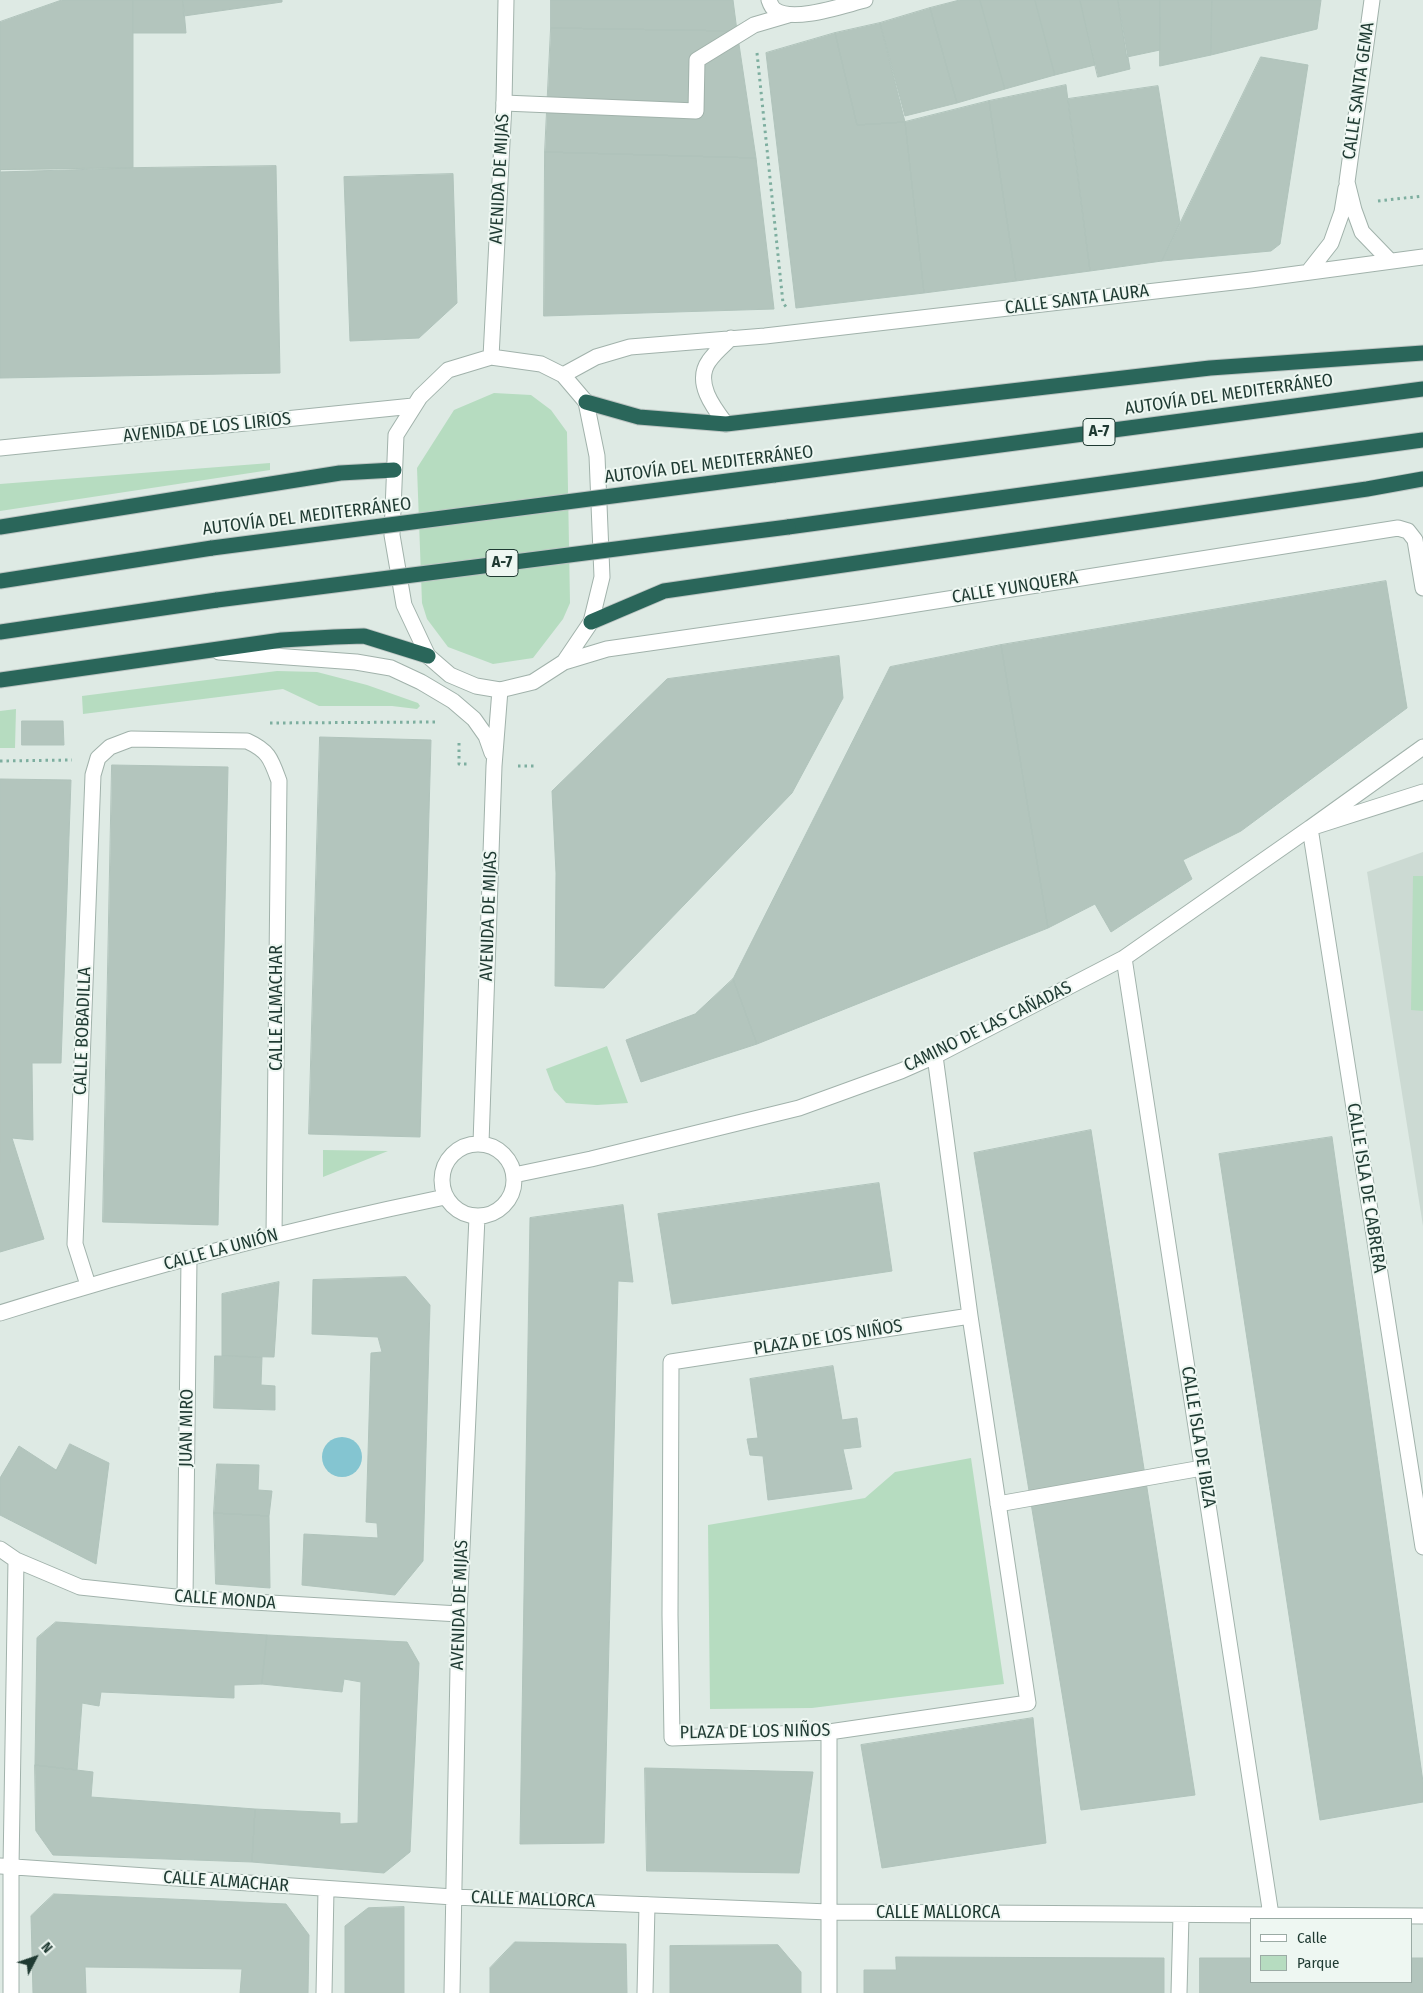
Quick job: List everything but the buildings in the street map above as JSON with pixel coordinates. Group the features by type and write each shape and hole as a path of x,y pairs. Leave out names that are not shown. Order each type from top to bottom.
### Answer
{"highway":[{"path":"586,402 639,416 726,424 1210,368 1423,353"},
{"name":"AUTOVÍA DEL MEDITERRÁNEO","path":"0,581 212,548 1423,389"},
{"name":"A-7","path":"0,632 216,600 788,527 1423,440"},
{"path":"0,527 340,473 394,470"},
{"path":"592,622 664,591 1368,489 1423,479"},
{"path":"0,680 282,640 364,636 428,656"}],"street":[{"name":"AVENIDA DE MIJAS","path":"491,357 504,103 506,0"},
{"path":"769,0 774,10 788,15"},
{"path":"504,103 696,112 697,60 754,25 788,15 807,14 865,0"},
{"name":"CALLE SANTA GEMA","path":"1309,271 1331,243 1342,212 1372,0"},
{"name":"CALLE SANTA GEMA","path":"1347,182 1362,232 1390,261"},
{"name":"CALLE SANTA LAURA","path":"563,375 596,357 630,348 775,335 1252,280 1423,257"},
{"path":"726,424 709,401 703,380 708,362 731,338"},
{"path":"491,357 541,364 563,375 586,402 597,456 602,577 592,622 564,662 533,682 500,690 476,686 450,675 428,656 404,605 392,535 396,435 420,397 448,370 491,357"},
{"name":"AVENIDA DE LOS LIRIOS","path":"0,448 413,406"},
{"name":"CALLE YUNQUERA","path":"564,662 625,646 866,612 1398,528 1408,531 1415,540 1423,588"},
{"path":"205,651 356,662 391,668 422,682 453,701 474,719 486,736 494,758"},
{"name":"AVENIDA DE MIJAS","path":"481,1143 494,758 500,690"},
{"name":"CALLE BOBADILLA","path":"88,1285 75,1244 93,775 98,758 110,747 131,739 247,741 260,747 271,758 279,781"},
{"path":"1310,828 1423,747"},
{"name":"CALLE ALMACHAR","path":"274,1235 279,781"},
{"name":"CAMINO DE LAS CAÑADAS","path":"514,1175 591,1159 799,1108 935,1056 1124,958 1310,828 1423,792"},
{"name":"CALLE ISLA DE CABRERA","path":"1310,828 1423,1547"},
{"name":"CALLE ISLA DE IBIZA","path":"1124,958 1271,1915"},
{"name":"PLAZA DE LOS NIÑOS","path":"935,1056 970,1316 1028,1703 829,1732 672,1738 670,1615 672,1362 970,1316"},
{"path":"481,1143 493,1146 503,1153 510,1163 514,1175 513,1188 509,1199 490,1215 477,1217 458,1211 445,1197 441,1186 444,1164 450,1155 459,1148 470,1144 481,1143"},
{"name":"CALLE LA UNIÓN","path":"0,1314 88,1285 274,1235 445,1197"},
{"name":"AVENIDA DE MIJAS","path":"452,1993 459,1614 477,1217"},
{"name":"JUAN MIRO","path":"185,1598 188,1258"},
{"path":"998,1504 1202,1468"},
{"name":"CALLE MONDA","path":"0,1549 16,1560 80,1587 185,1598 459,1614"},
{"path":"11,1993 5,1867 16,1560"},
{"path":"828,1993 829,1732"},
{"name":"CALLE ALMACHAR","path":"5,1867 453,1897"},
{"path":"324,1993 326,1889"},
{"name":"CALLE MALLORCA","path":"453,1897 829,1912 1423,1916"},
{"path":"646,1993 647,1905"},
{"path":"1180,1915 1180,1993"}],"path":[{"path":"754,25 783,303 790,311"},
{"path":"1354,210 1382,200 1423,196"}],"shaded area":[{"path":"1423,852 1423,1226 1367,872"}],"green space":[{"path":"494,393 531,395 551,410 567,432 570,603 563,619 533,658 493,664 448,647 427,619 422,603 417,468 454,410"},
{"path":"270,463 270,470 0,511 0,484"},
{"path":"277,671 317,672 367,685 418,703 420,706 417,709 392,706 319,706 283,689 83,714 82,696"},
{"path":"16,709 15,748 0,748 0,711"},
{"path":"1413,876 1423,876 1423,1011 1411,1010"},
{"path":"607,1046 628,1103 597,1105 566,1103 554,1090 546,1069"},
{"path":"323,1150 388,1151 323,1177"},
{"path":"971,1458 1004,1684 812,1708 710,1709 708,1525 865,1498 895,1472"}],"water":[{"path":"342,1437 356,1443 362,1457 356,1471 342,1477 328,1471 322,1457 328,1443"}]}
